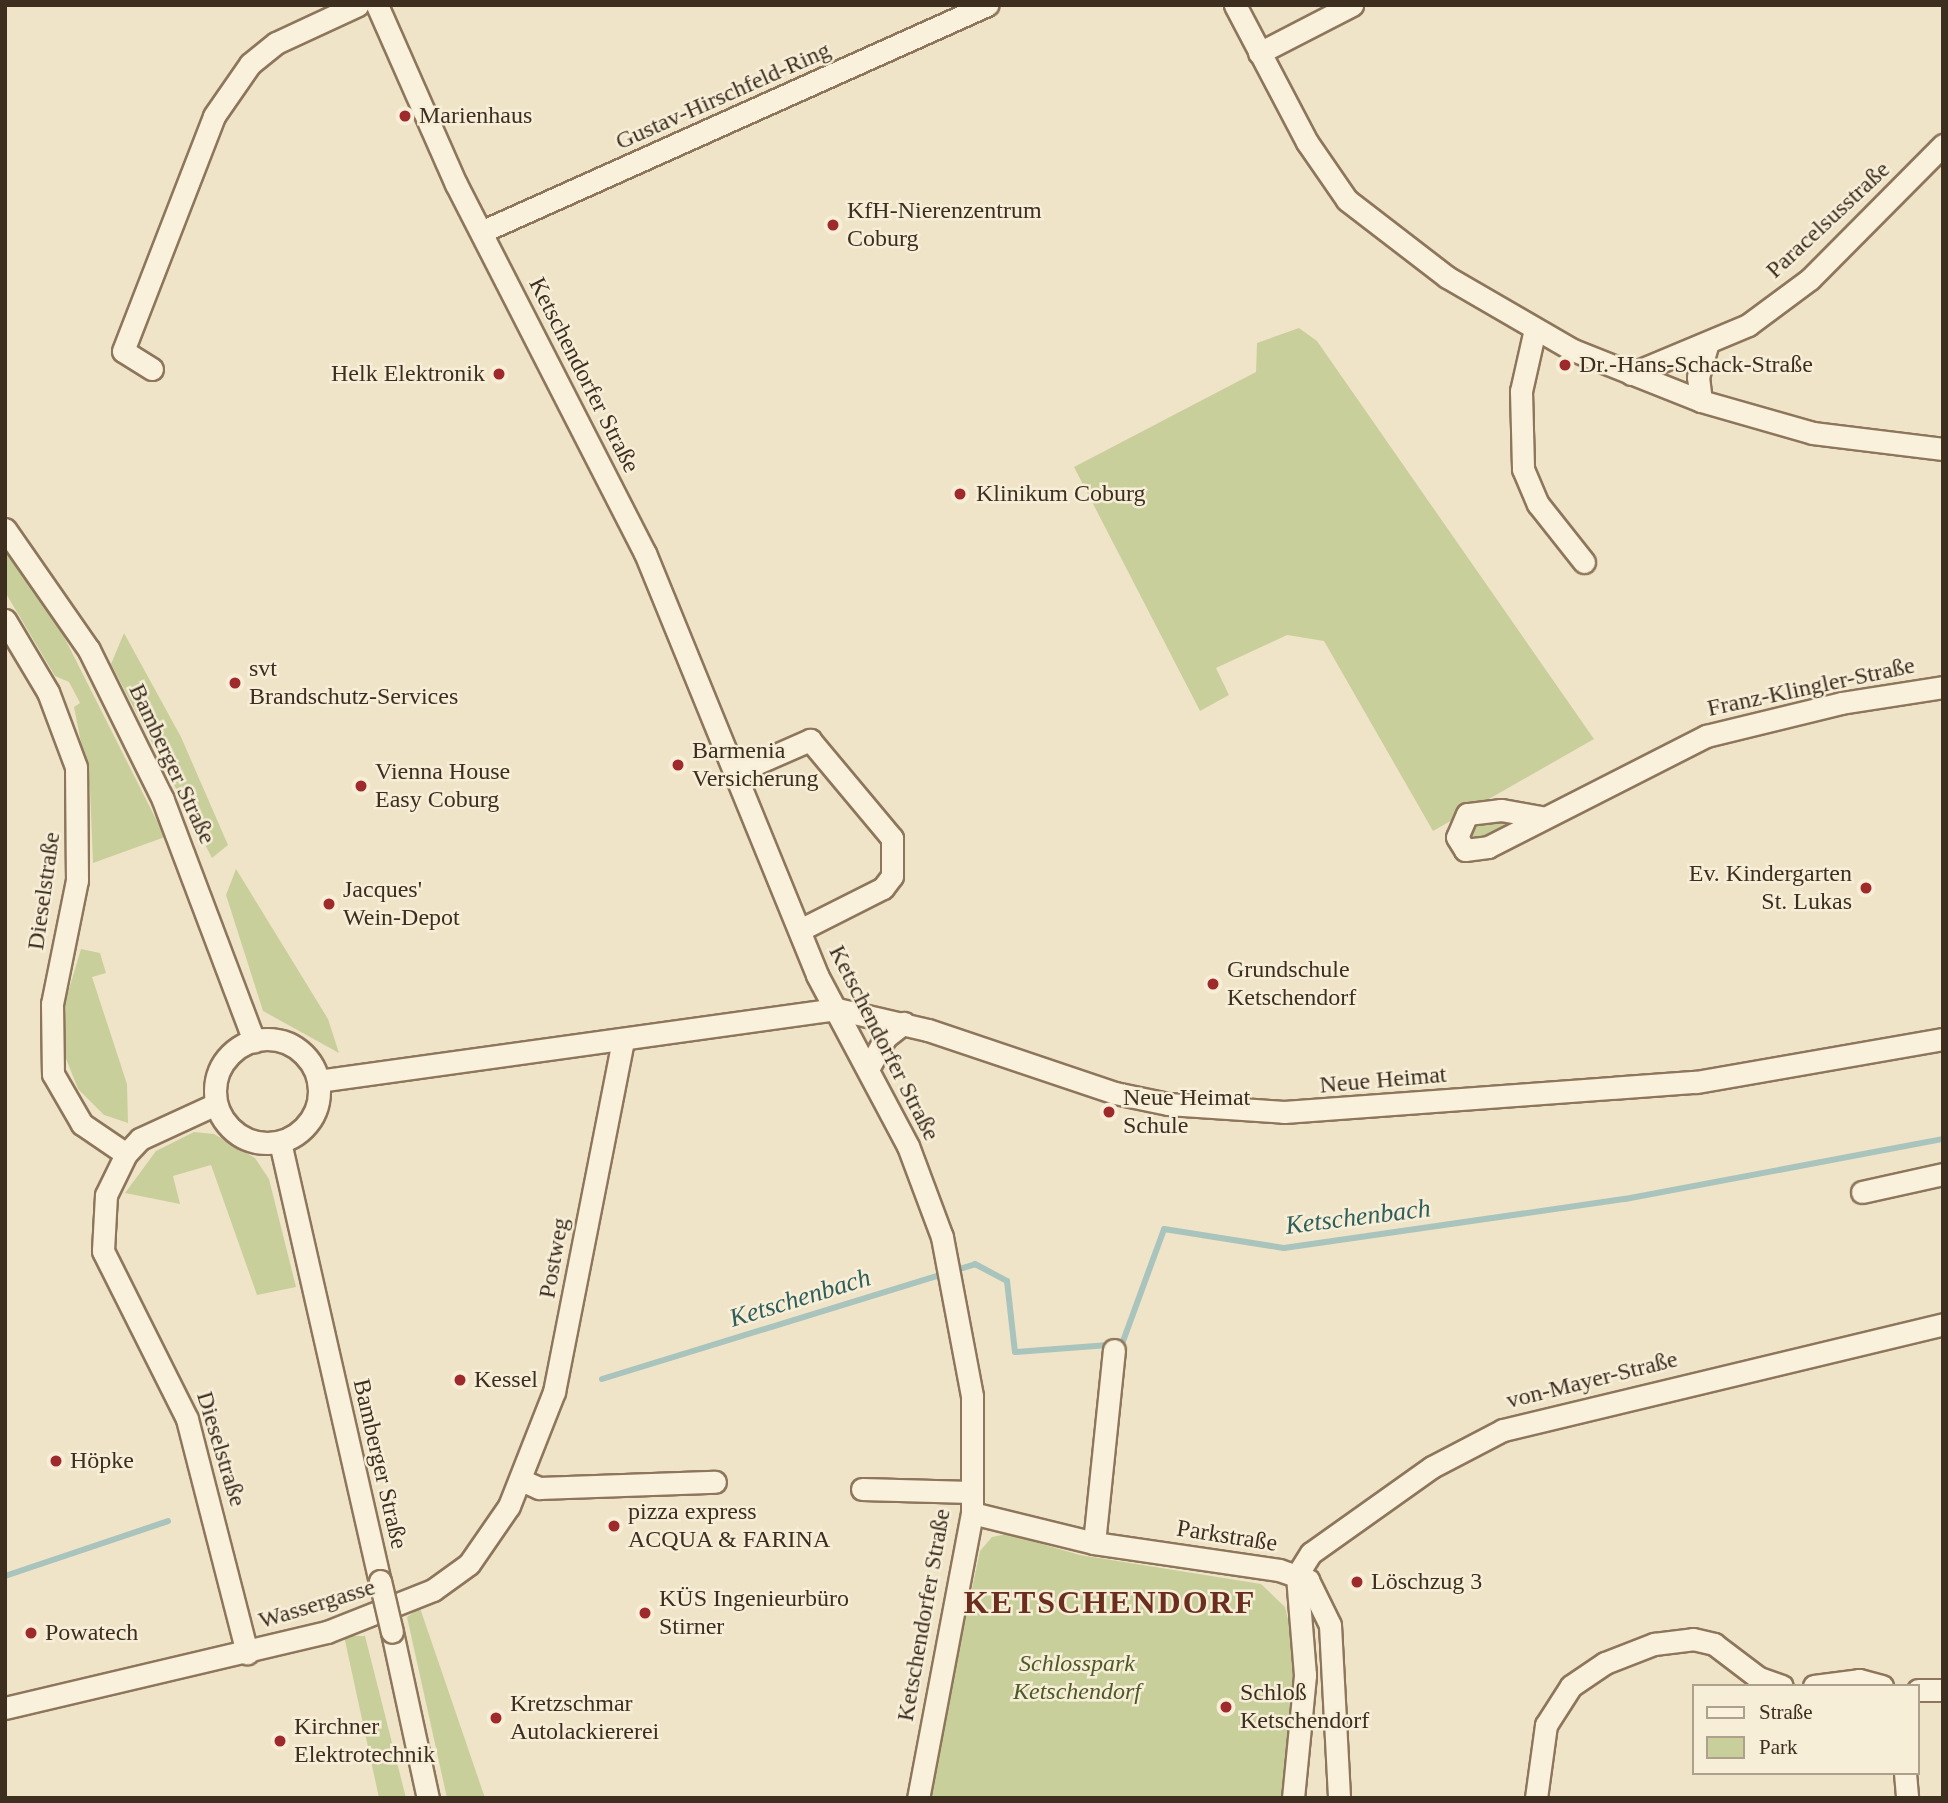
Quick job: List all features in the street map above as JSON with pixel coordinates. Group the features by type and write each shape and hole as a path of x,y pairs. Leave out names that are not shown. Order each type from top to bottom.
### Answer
{"street":[{"path":"152,369 123,351 214,116 250,64 276,43 358,5"},
{"name":"Ketschendorfer Straße","path":"377,5 481,232 640,542 800,930 925,1184 951,1271 972,1396 971,1503 918,1798"},
{"name":"Gustav-Hirschfeld-Ring","path":"481,232 987,5"},
{"path":"1234,5 1259,53 1347,200 1398,245 1535,329 1631,373 1701,401 1813,433 1943,449"},
{"path":"1259,53 1352,5"},
{"name":"Paracelsusstraße","path":"1631,373 1707,346 1810,279 1943,145"},
{"path":"1535,329 1521,391 1523,469 1538,504 1584,562"},
{"path":"1701,401 1698,377 1707,346"},
{"name":"Bamberger Straße","path":"5,528 89,650 147,765 254,1041"},
{"name":"Dieselstraße","path":"5,620 48,692 76,767 81,825 49,1055 62,1096 82,1124 126,1154"},
{"name":"Franz-Klingler-Straße","path":"1541,817 1706,736 1842,703 1943,687"},
{"name":"Ketschendorfer Straße","path":"737,772 810,740 892,838 892,876 883,888 800,930"},
{"path":"318,1081 623,1041 837,1009"},
{"name":"Neue Heimat","path":"837,1009 904,1023 1115,1093 1168,1104 1284,1112 1696,1082 1943,1039"},
{"path":"868,1069 904,1023"},
{"path":"254,1041 295,1047 318,1081 311,1118 280,1142 240,1137 216,1104 222,1064 254,1041"},
{"name":"Postweg","path":"521,1480 554,1392 623,1041"},
{"name":"Dieselstraße","path":"216,1104 140,1139 126,1154 106,1195 103,1251 187,1419 247,1653"},
{"name":"Bamberger Straße","path":"280,1142 428,1798"},
{"path":"1862,1192 1943,1174"},
{"name":"von-Mayer-Straße","path":"1297,1576 1311,1553 1432,1467 1503,1430 1943,1324"},
{"path":"1094,1543 1114,1349"},
{"path":"521,1480 539,1488 715,1482"},
{"name":"Wassergasse","path":"5,1708 247,1653 372,1618 433,1590 489,1541 521,1480"},
{"path":"862,1489 971,1503"},
{"name":"Parkstraße","path":"971,1503 1094,1543 1297,1576 1305,1675 1293,1798"},
{"path":"1297,1576 1316,1588 1330,1625 1339,1798"},
{"path":"1536,1798 1546,1725 1571,1686 1605,1663 1654,1644 1693,1639 1714,1644 1759,1678 1776,1684"},
{"path":"1827,1684 1858,1679 1875,1684"},
{"path":"1920,1690 1943,1690"},
{"path":"1905,1775 1907,1798"}],"green space":[{"path":"1299,328 1317,341 1594,739 1433,831 1324,641 1287,635 1216,668 1229,695 1200,711 1074,467 1256,372 1257,343"},
{"path":"5,546 47,603 165,837 93,863 90,789 74,707 80,703 69,682 55,676 5,592"},
{"path":"124,633 181,737 228,845 212,858 111,664"},
{"path":"1477,820 1511,825 1472,845 1464,841"},
{"path":"236,869 328,1019 339,1053 263,1011 226,895"},
{"path":"81,949 100,953 106,973 92,977 127,1084 128,1123 104,1115 78,1089 65,1056 60,1019"},
{"path":"194,1132 214,1134 255,1158 269,1179 296,1287 257,1295 211,1165 173,1176 180,1204 125,1193 156,1151"},
{"name":"Schlosspark Ketschendorf","path":"1007,1534 1080,1555 1261,1584 1285,1607 1295,1648 1292,1736 1281,1798 927,1798 980,1551 992,1537"},
{"path":"420,1608 485,1798 447,1798 407,1617"},
{"path":"344,1636 365,1636 406,1798 379,1798"}],"waterway":[{"name":"Ketschenbach","path":"602,1379 975,1264 1007,1281 1015,1352 1122,1344 1164,1229 1284,1248 1625,1199 1943,1139"},
{"name":"Ketschenbach","path":"5,1576 168,1521"}],"place":[{"name":"Marienhaus","path":"405,116"},
{"name":"KfH-Nierenzentrum Coburg","path":"833,225"},
{"name":"Dr.-Hans-Schack-Straße","path":"1565,365"},
{"name":"Helk Elektronik","path":"499,374"},
{"name":"Klinikum Coburg","path":"960,494"},
{"name":"svt Brandschutz-Services","path":"235,683"},
{"name":"Barmenia Versicherung","path":"678,765"},
{"name":"Vienna House Easy Coburg","path":"361,786"},
{"name":"Ev. Kindergarten St. Lukas","path":"1866,888"},
{"name":"Jacques' Wein-Depot","path":"329,904"},
{"name":"Grundschule Ketschendorf","path":"1213,984"},
{"name":"Neue Heimat Schule","path":"1109,1112"},
{"name":"Kessel","path":"460,1380"},
{"name":"Höpke","path":"56,1461"},
{"name":"pizza express ACQUA & FARINA","path":"614,1526"},
{"name":"Löschzug 3","path":"1357,1582"},
{"name":"KÜS Ingenieurbüro Stirner","path":"645,1613"},
{"name":"Powatech","path":"31,1633"},
{"name":"Schloß Ketschendorf","path":"1226,1707"},
{"name":"Kretzschmar Autolackiererei","path":"496,1718"},
{"name":"Kirchner Elektrotechnik","path":"280,1741"}],"district":[{"name":"KETSCHENDORF","path":"1110,1602"}]}
